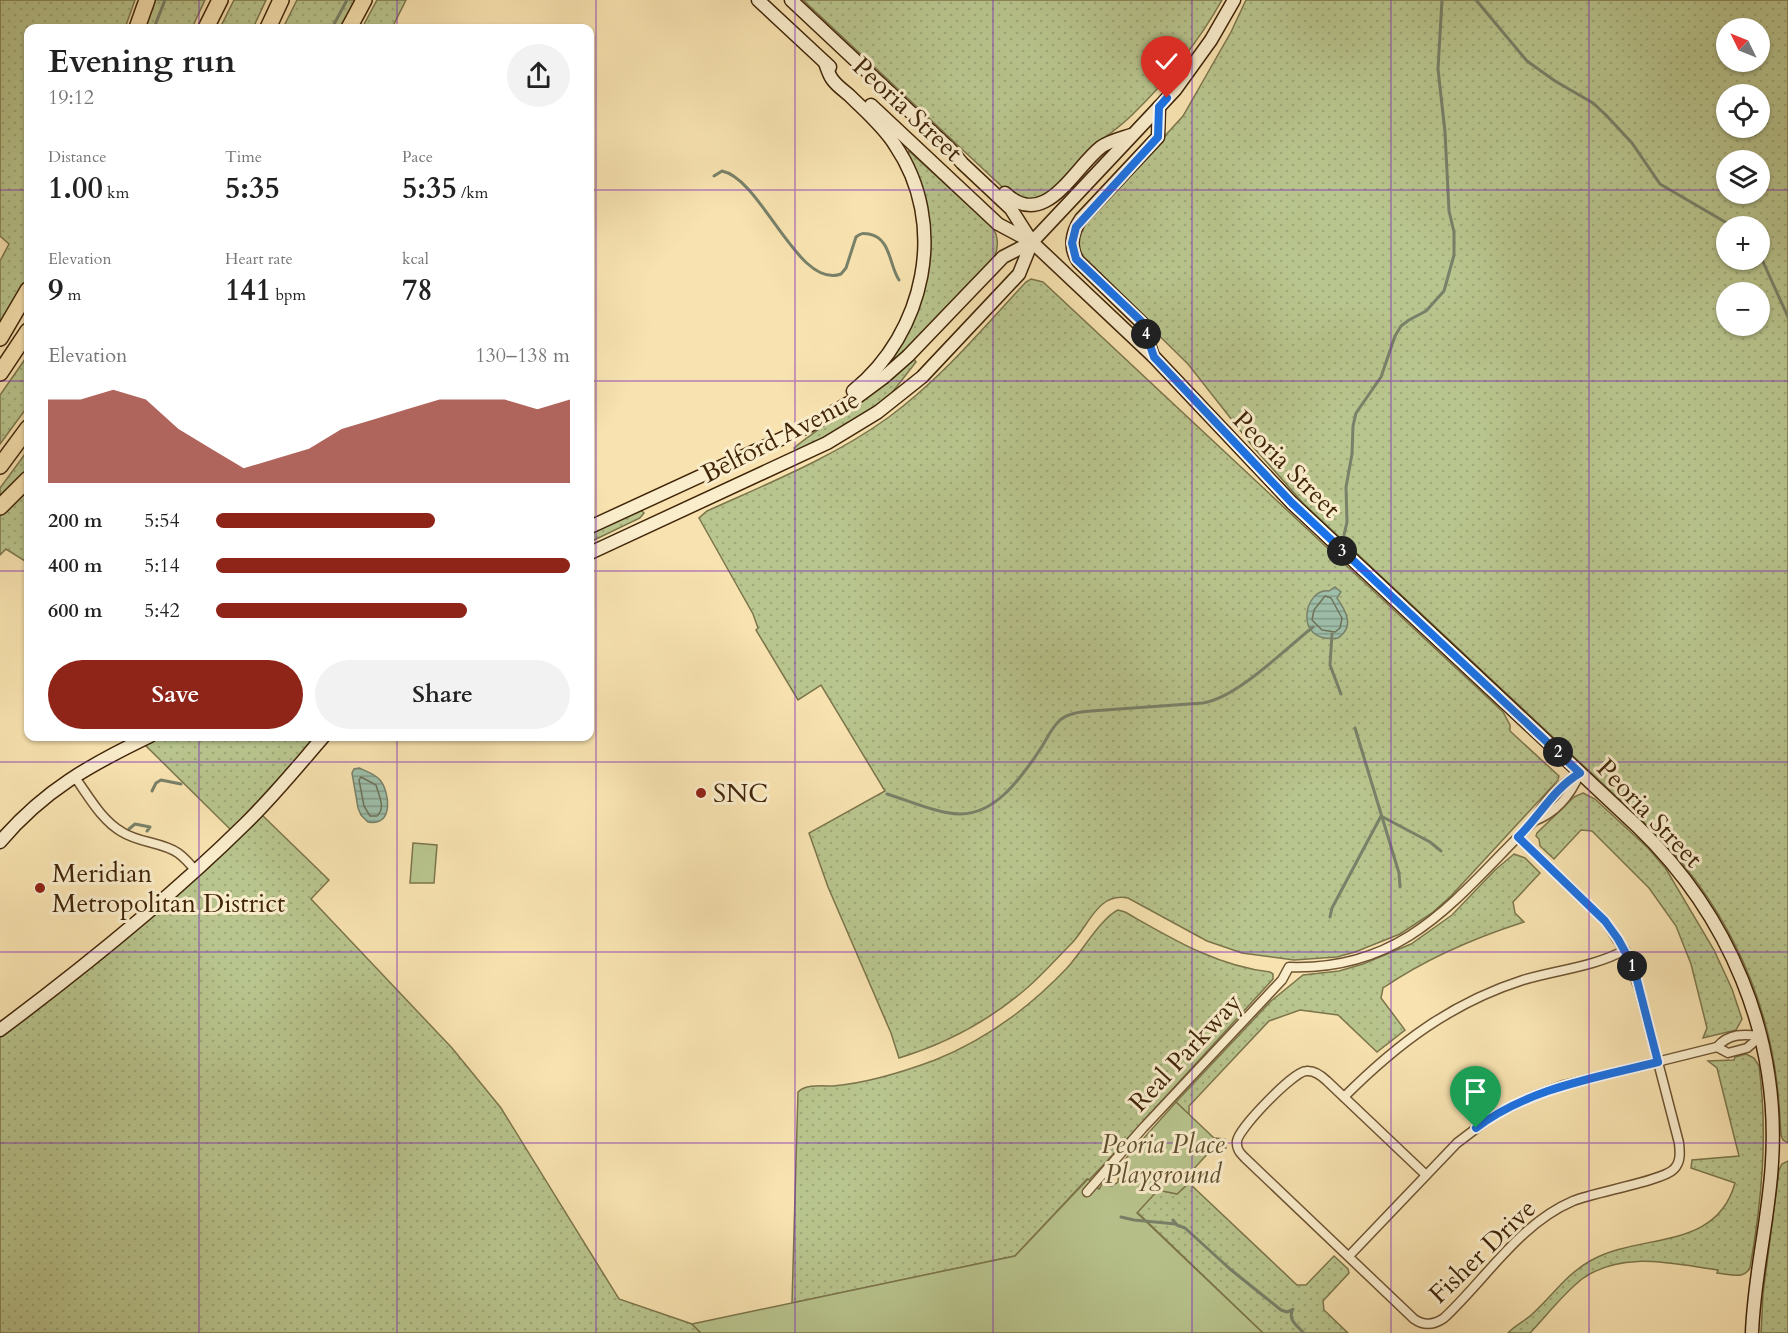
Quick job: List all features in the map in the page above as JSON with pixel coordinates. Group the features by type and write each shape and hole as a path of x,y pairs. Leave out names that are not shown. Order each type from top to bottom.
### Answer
{"highway":[{"path":"131,24 140,0"},
{"path":"138,24 147,0"},
{"path":"208,24 220,0"},
{"path":"270,24 281,0"},
{"path":"351,24 364,0"},
{"path":"358,24 370,0"},
{"path":"0,338 24,297"},
{"path":"0,373 24,337"},
{"path":"0,466 24,433"},
{"path":"0,507 24,483"}],"main road":[{"name":"Peoria Street","path":"758,0 998,224 1032,242"},
{"name":"Peoria Street","path":"791,0 1011,209 1032,242 1154,357 1292,503 1660,848 1699,898 1722,935 1738,969 1761,1036 1770,1091 1773,1150 1752,1333"},
{"name":"Belford Avenue","path":"594,525 807,427 875,384 908,356 1003,257 1032,242 1134,134 1204,51 1234,0"},
{"path":"825,63 832,80 884,130 899,151 914,184 924,231 920,284 904,328 887,357 868,378 850,393 843,406"},
{"path":"1154,357 1142,322 1078,261 1072,243 1074,231 1081,219 1158,137 1159,107"},
{"path":"951,150 968,158 1014,202 1033,206 1055,195 1103,145 1134,134"},
{"name":"Belford Avenue","path":"594,551 806,454 864,421 909,388 942,357 1018,274 1032,242"},
{"path":"0,842 34,806 74,776 140,741"},
{"path":"0,1030 105,948 195,870 249,820 320,741"}],"street":[{"path":"1518,837 1566,781 1580,773"},
{"path":"74,776 102,815 114,827 133,838 174,850 195,870"},
{"name":"Fisher Drive","path":"1349,1256 1418,1322 1428,1324 1441,1320 1525,1233 1547,1215 1580,1198 1662,1176 1675,1168 1679,1159 1680,1147 1637,980 1624,950 1605,921 1518,837"},
{"name":"Real Parkway","path":"1087,1192 1143,1128 1282,980 1289,967 1311,967 1349,961 1410,936 1448,909 1518,837"},
{"path":"1344,1097 1397,1047 1460,1006 1509,985 1606,958 1624,950"},
{"path":"1426,1174 1319,1074 1309,1071 1300,1072 1290,1079 1238,1137 1237,1145 1242,1155 1349,1256 1426,1174 1470,1132 1512,1105 1563,1085 1717,1047 1724,1039 1743,1034 1761,1036"},
{"path":"1717,1047 1728,1053 1747,1047 1761,1036"}],"green space":[{"path":"0,0 135,0 126,24 24,24 24,286 0,328 0,261 9,244 0,236"},
{"path":"152,0 205,0 194,24 143,24"},
{"path":"234,0 266,0 255,24 222,24"},
{"path":"297,0 359,0 346,24 285,24"},
{"path":"377,0 406,0 394,24 364,24"},
{"path":"803,0 1222,0 1192,46 1157,89 1127,120 1092,148 1057,185 1037,201 1013,197"},
{"path":"1246,0 1788,0 1788,1143 1781,1135 1777,1083 1770,1041 1760,1007 1734,942 1697,882 1650,828 1303,503 1254,448 1188,364 1080,258 1077,238 1082,227 1183,116 1231,32"},
{"path":"909,151 992,227 997,238 997,247 993,259 916,341 895,360 894,355 918,309 928,260 907,155"},
{"path":"1031,279 1043,282 1503,712 1510,725 1510,731 1559,776 1558,780 1451,896 1432,913 1400,934 1337,957 1294,960 1242,953 1207,941 1128,898 1118,897 1102,905 1072,943 1013,1000 966,1030 933,1046 899,1058 891,1033 828,887 809,833 885,791 821,685 798,700 756,630 758,628 753,614 699,518 707,511 824,457 889,417 944,370"},
{"path":"914,359 916,362 891,394 843,428 796,452 794,448 900,372"},
{"path":"24,361 24,411 0,444 0,395"},
{"path":"24,455 24,475 0,500 0,488"},
{"path":"24,491 24,560 6,549 0,555 0,516"},
{"path":"641,510 644,513 640,518 594,540 594,532"},
{"path":"154,741 313,741 231,830 145,745"},
{"path":"1583,793 1595,799 1648,848 1666,869 1714,950 1732,989 1742,1019 1736,1030 1703,1038 1707,1028 1691,964 1676,926 1649,888 1592,831 1581,830 1554,859 1540,846 1537,833 1574,797"},
{"path":"262,815 329,880 311,899 452,1048 501,1108 619,1299 692,1324 701,1333 0,1333 0,1037 52,998"},
{"path":"413,843 437,845 434,883 410,883"},
{"path":"1514,854 1525,858 1540,873 1513,902 1515,913 1524,922 1451,950 1383,988 1381,998 1405,1030 1377,1052 1338,1015 1300,1010 1269,1021 1189,1106 1189,1115 1176,1102 1271,1001 1303,975 1339,971 1363,964 1411,944 1452,915 1495,870"},
{"path":"1118,910 1194,950 1231,964 1270,972 1273,974 1273,979 1107,1161 1089,1180 1087,1179 1015,1256 792,1303 798,1092 810,1087 846,1085 910,1069 972,1043 1006,1021 1038,996 1067,968 1105,920"},
{"path":"1746,1054 1754,1058 1759,1066 1763,1117 1758,1217 1750,1268 1747,1272 1731,1275 1717,1273 1718,1270 1648,1261 1614,1265 1597,1270 1582,1279 1530,1333 1508,1333 1538,1309 1573,1273 1590,1261 1610,1252 1694,1230 1711,1220 1725,1205 1735,1183 1691,1168 1692,1160 1739,1156 1717,1068 1708,1061 1734,1060 1735,1057"},
{"name":"Peoria Place Playground","path":"1176,1102 1214,1138 1225,1139 1226,1148 1213,1148 1189,1174 1189,1183 1177,1194 1158,1190 1137,1213 1263,1333 701,1333 692,1324 1015,1256 1088,1179 1099,1189 1102,1184 1112,1186 1118,1182 1119,1166"},
{"path":"1788,1161 1788,1333 1761,1333 1763,1294 1779,1170 1782,1164"},
{"path":"1189,1183 1297,1285 1306,1285 1334,1256 1348,1269 1349,1273 1323,1301 1324,1310 1348,1333 1263,1333 1137,1212 1158,1190 1177,1194"}],"water":[{"path":"1335,587 1341,592 1337,598 1346,613 1348,624 1338,638 1323,638 1314,633 1308,625 1309,606 1320,592 1329,591"},
{"path":"359,768 378,778 386,792 388,807 386,814 376,822 368,822 358,808 352,773 354,769"}],"waterway":[{"path":"156,24 165,0"},
{"path":"334,24 347,0"},
{"path":"1344,535 1347,522 1346,487 1356,413 1381,377 1395,336 1401,326 1426,311 1444,291 1454,255 1454,232 1449,211 1445,132 1438,69 1442,0"},
{"path":"1476,0 1527,61 1555,81 1593,103 1606,115 1632,143 1660,184 1716,217"},
{"path":"714,176 722,171 737,178 795,251 810,266 825,274 841,274 846,268 856,237 865,233 876,237 886,246 899,280"},
{"path":"1767,270 1788,317"},
{"path":"887,794 933,809 959,814 972,813 995,802 1006,793 1032,762 1054,727 1063,718 1083,712 1203,703 1217,699 1246,682 1313,627"},
{"path":"1332,634 1330,665 1341,694"},
{"path":"1355,728 1399,873 1400,887"},
{"path":"152,791 156,783 161,780 181,784"},
{"path":"1330,917 1332,908 1381,816 1430,842 1441,851"},
{"path":"129,829 135,824 150,827 147,831"},
{"path":"1121,1217 1176,1224"},
{"path":"1173,1220 1281,1310 1287,1312 1292,1310"},
{"path":"1293,1309 1292,1319 1304,1333"}],"place":[{"name":"SNC","path":"701,793"},
{"name":"Meridian Metropolitan District","path":"40,888"}],"route":[{"path":"1167,98 1159,107 1158,137 1076,227 1072,243 1076,259 1142,322 1154,357 1239,449 1292,503 1580,773 1566,781 1518,837 1605,921 1618,939 1637,980 1658,1062 1570,1083 1537,1094 1518,1102 1476,1128"}]}
